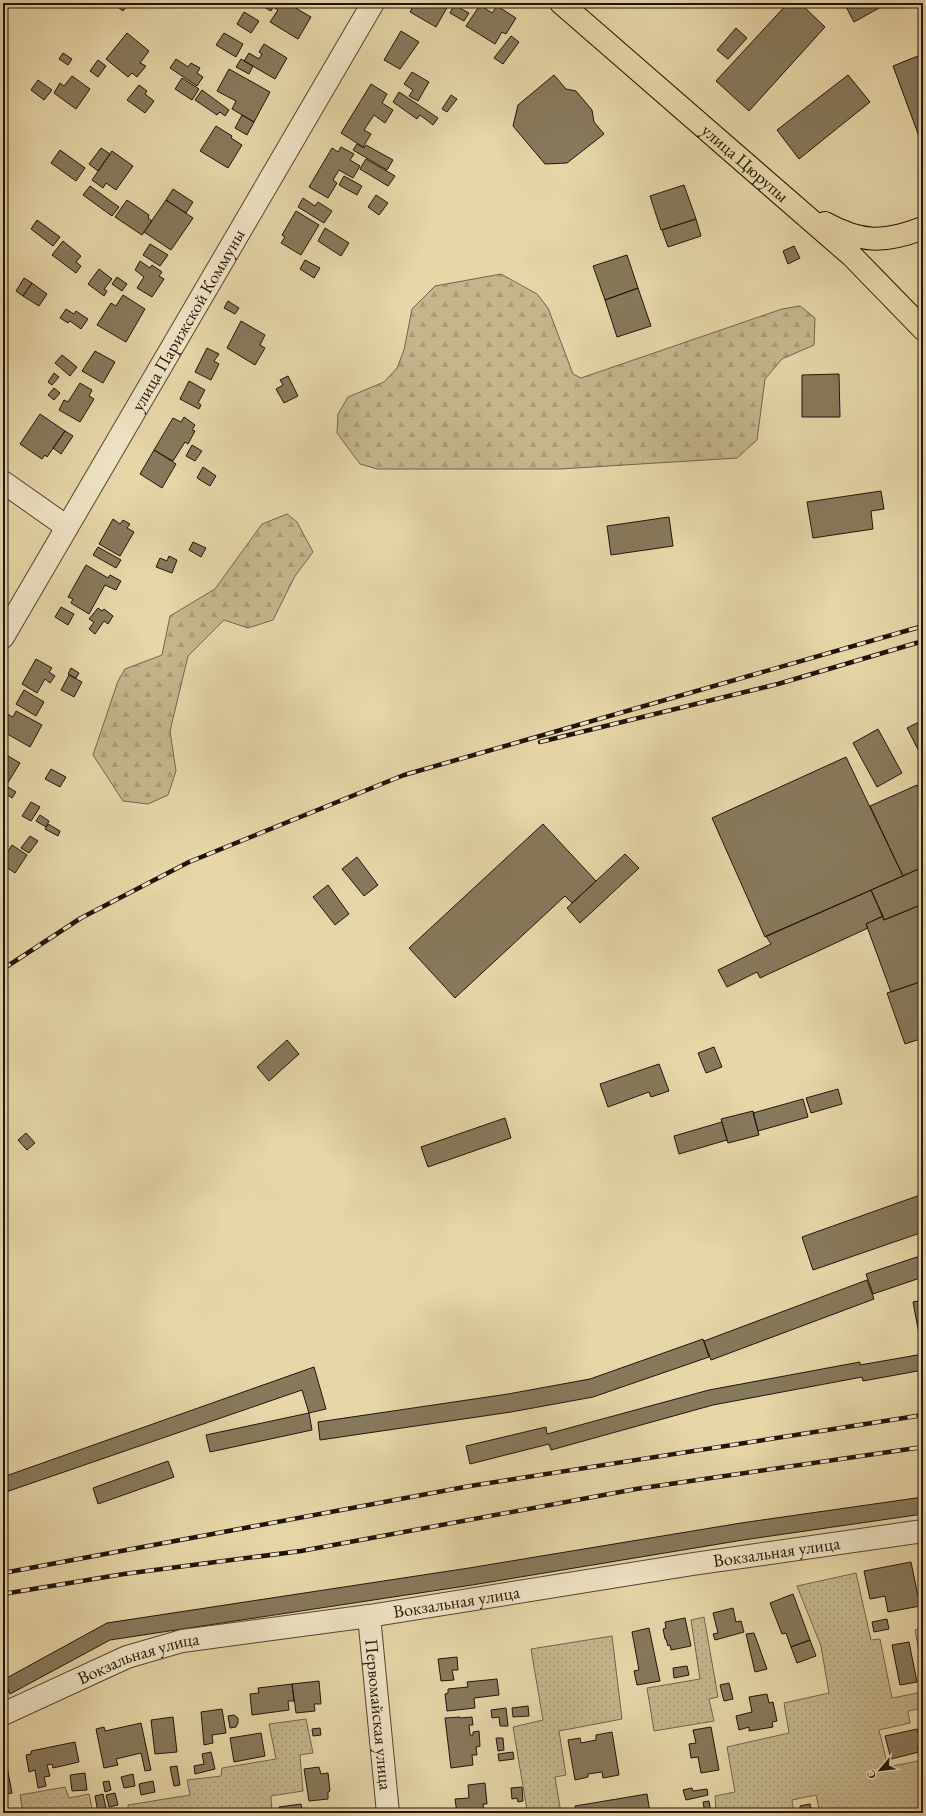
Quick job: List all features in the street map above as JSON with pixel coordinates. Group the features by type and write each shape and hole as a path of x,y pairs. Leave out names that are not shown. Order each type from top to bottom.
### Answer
{"main road":[{"name":"улица Цюрупы","path":"561,3 852,256 923,329"},
{"path":"793,206 845,234 872,239 878,240 908,234 923,228"}],"street":[{"name":"улица Парижской Коммуны","path":"3,637 373,3"},
{"path":"3,482 67,527"},
{"name":"Вокзальная улица","path":"3,1714 126,1657 182,1641 368,1616 693,1564 923,1531"},
{"name":"Первомайская улица","path":"368,1616 388,1813"}],"green space":[{"path":"501,274 537,294 548,308 573,374 581,378 782,309 800,306 815,318 814,345 782,359 765,379 757,440 737,458 560,469 377,469 360,464 337,433 338,414 348,397 384,382 397,368 404,350 412,309 435,286"},
{"path":"287,514 297,522 313,552 295,576 273,620 248,628 224,620 188,656 170,731 176,771 168,795 148,804 123,801 93,755 118,681 125,669 162,655 170,616 215,589 262,524"},
{"path":"856,1573 871,1640 880,1639 892,1698 923,1692 923,1708 908,1711 910,1723 879,1730 888,1767 923,1760 923,1813 820,1813 816,1795 792,1800 794,1813 716,1813 715,1796 735,1792 727,1747 789,1733 784,1703 829,1693 821,1646 797,1586"},
{"path":"704,1617 718,1697 709,1699 714,1721 654,1731 647,1688 700,1679 691,1620"},
{"path":"923,1628 923,1675 915,1630"},
{"path":"612,1636 622,1719 559,1731 566,1775 555,1777 561,1813 516,1813 527,1810 513,1727 543,1720 531,1649"},
{"path":"306,1719 313,1753 300,1755 303,1791 271,1796 272,1813 128,1813 128,1805 190,1795 187,1780 221,1776 222,1768 276,1759 269,1724"},
{"path":"65,1787 69,1798 89,1794 93,1813 23,1813 20,1795"}],"building":[{"path":"117,3 129,3 123,11 115,5"},
{"path":"265,3 287,3 311,17 298,39 270,22 278,10 273,7 271,11 264,7 266,4"},
{"path":"415,3 449,4 436,27 410,12"},
{"path":"788,3 800,3 825,27 749,111 716,81"},
{"path":"844,3 879,3 881,7 854,22"},
{"path":"454,5 469,13 464,21 450,13"},
{"path":"480,5 492,13 497,6 516,18 506,34 502,32 495,44 466,26"},
{"path":"244,12 259,21 251,33 237,24"},
{"path":"736,28 747,38 728,59 717,50"},
{"path":"401,31 419,42 400,69 384,60"},
{"path":"127,33 149,51 140,63 146,66 137,77 132,73 128,77 106,59"},
{"path":"224,33 243,44 236,57 216,45"},
{"path":"511,36 519,42 503,64 494,58"},
{"path":"264,44 287,58 275,79 244,61 249,53 259,59 262,54 259,52"},
{"path":"63,53 72,59 68,65 59,59"},
{"path":"923,54 923,147 893,66"},
{"path":"176,59 188,67 191,63 200,68 197,73 203,77 197,86 170,68"},
{"path":"241,59 253,66 249,74 236,67"},
{"path":"98,60 106,66 98,77 90,71"},
{"path":"229,69 270,92 254,122 232,109 236,101 217,91"},
{"path":"412,72 429,82 418,101 409,96 413,90 404,84"},
{"path":"554,75 566,89 576,91 592,110 594,122 604,134 567,163 545,164 513,126 518,105"},
{"path":"848,75 870,102 799,159 777,130"},
{"path":"72,76 90,89 76,109 54,93 60,83 64,86"},
{"path":"182,78 199,89 192,100 175,89"},
{"path":"38,80 52,90 44,100 31,90"},
{"path":"371,84 387,94 382,103 393,110 385,123 374,115 364,130 371,134 363,147 341,133"},
{"path":"139,85 147,91 145,94 154,101 145,113 127,100"},
{"path":"202,90 229,110 225,116 220,112 217,115 195,100"},
{"path":"399,92 438,118 433,125 420,115 417,119 393,102"},
{"path":"451,95 457,99 447,112 442,109"},
{"path":"242,115 254,122 247,135 235,128"},
{"path":"216,126 232,136 231,138 242,145 228,168 200,151"},
{"path":"357,144 364,148 366,145 393,160 387,170 353,150"},
{"path":"341,147 354,154 350,160 360,166 353,178 339,170 333,180 337,183 328,198 309,187 332,148 338,152"},
{"path":"101,148 110,154 98,171 89,164"},
{"path":"60,150 85,168 76,181 51,163"},
{"path":"112,151 133,166 116,190 106,183 103,188 92,180"},
{"path":"366,159 395,176 388,186 360,169"},
{"path":"344,176 362,186 357,195 339,185"},
{"path":"684,185 696,219 661,230 650,196"},
{"path":"90,186 119,207 112,216 83,195"},
{"path":"173,189 193,202 186,213 166,200"},
{"path":"376,195 388,203 379,215 368,207"},
{"path":"303,198 315,206 318,202 332,211 324,223 298,207"},
{"path":"127,200 149,215 148,218 152,221 142,235 115,217"},
{"path":"166,200 193,218 171,250 144,232"},
{"path":"296,211 319,225 301,255 281,243 285,237 282,235"},
{"path":"696,219 701,236 668,247 662,230"},
{"path":"37,220 60,237 53,246 31,229"},
{"path":"325,228 349,243 341,256 318,241"},
{"path":"63,241 81,256 76,262 81,266 76,273 52,255"},
{"path":"150,244 168,255 160,266 143,255"},
{"path":"794,246 800,258 788,264 783,251"},
{"path":"627,255 638,288 605,300 593,266"},
{"path":"305,260 320,268 314,278 300,269"},
{"path":"140,261 150,268 152,265 162,272 159,276 164,279 152,297 137,288 144,277 135,270"},
{"path":"99,269 112,279 104,289 107,291 104,296 88,284"},
{"path":"117,277 127,284 122,291 112,284"},
{"path":"24,278 32,283 23,296 16,291"},
{"path":"32,283 47,294 39,306 23,296"},
{"path":"638,288 651,326 617,337 605,300"},
{"path":"123,295 145,309 126,342 97,325 111,303 116,306"},
{"path":"228,301 239,308 235,314 224,308"},
{"path":"66,309 74,314 76,311 88,319 81,329 70,321 68,323 60,318"},
{"path":"241,321 265,335 260,345 265,348 255,365 227,348"},
{"path":"207,348 219,354 214,361 219,364 211,380 195,372"},
{"path":"95,351 115,362 103,383 82,371"},
{"path":"62,355 77,367 70,376 55,363"},
{"path":"54,373 59,377 52,385 48,382"},
{"path":"839,374 840,417 802,417 802,375"},
{"path":"288,376 298,396 284,403 276,389 283,385 280,380"},
{"path":"189,381 205,390 198,403 201,405 199,409 180,399"},
{"path":"80,383 92,390 89,396 94,399 80,422 59,410 64,400 68,402"},
{"path":"54,388 60,393 54,400 48,395"},
{"path":"40,414 65,431 47,457 45,455 42,459 20,444"},
{"path":"184,417 195,425 192,430 195,431 188,444 185,442 173,461 154,450 173,418 181,422"},
{"path":"65,431 73,436 61,454 53,448"},
{"path":"192,445 202,451 195,461 186,456"},
{"path":"154,450 176,464 162,488 140,474"},
{"path":"203,467 216,476 210,486 197,478"},
{"path":"881,491 884,509 871,511 873,529 813,538 807,502"},
{"path":"669,517 673,546 611,555 607,526"},
{"path":"113,519 120,524 123,520 130,524 127,528 134,532 120,556 99,544"},
{"path":"193,542 206,548 201,557 189,550"},
{"path":"98,547 121,560 116,568 93,555"},
{"path":"169,556 177,560 172,573 156,567 160,558 167,561"},
{"path":"86,565 108,578 110,575 121,581 116,590 105,585 89,614 71,603 73,599 68,597"},
{"path":"61,607 74,614 68,625 55,617"},
{"path":"98,608 102,611 104,609 113,616 108,624 104,621 95,634 89,629 94,622 89,619"},
{"path":"36,659 52,668 49,672 55,676 50,683 45,679 37,693 22,684"},
{"path":"71,668 79,673 76,678 68,674"},
{"path":"69,675 82,682 74,697 61,690"},
{"path":"24,690 44,702 36,716 16,704"},
{"path":"16,711 42,725 30,747 4,732 7,727 3,725 3,721 7,714 13,717"},
{"path":"923,720 923,759 907,728"},
{"path":"878,729 902,773 877,787 853,743"},
{"path":"3,753 20,763 7,784 3,781"},
{"path":"846,757 903,876 765,937 712,818"},
{"path":"51,769 66,777 60,787 45,779"},
{"path":"3,784 16,792 12,798 6,794 3,797"},
{"path":"917,785 923,799 923,867 903,876 870,806"},
{"path":"31,802 40,807 31,821 22,816"},
{"path":"40,815 49,821 46,827 36,821"},
{"path":"48,824 60,831 58,836 45,829"},
{"path":"543,824 596,881 572,903 565,896 455,998 409,948"},
{"path":"30,836 38,841 29,853 21,848"},
{"path":"12,845 27,855 15,873 3,865 3,859"},
{"path":"625,854 639,868 580,923 567,908"},
{"path":"357,857 378,885 364,896 342,869"},
{"path":"923,867 923,904 884,920 871,890"},
{"path":"328,885 349,914 335,925 313,897"},
{"path":"871,890 883,916 866,924 868,928 760,978 757,972 727,987 718,970 771,944 766,936"},
{"path":"923,904 923,981 891,992 866,924 883,916 884,920"},
{"path":"923,981 923,1038 905,1044 887,993"},
{"path":"287,1040 299,1054 269,1081 257,1067"},
{"path":"714,1047 722,1067 706,1073 698,1053"},
{"path":"659,1064 669,1091 651,1097 649,1092 608,1107 600,1084"},
{"path":"838,1089 842,1104 811,1113 806,1098"},
{"path":"803,1099 808,1117 758,1131 753,1113"},
{"path":"753,1111 759,1135 728,1143 721,1119"},
{"path":"505,1118 511,1138 428,1167 421,1147"},
{"path":"722,1122 727,1140 679,1154 674,1136"},
{"path":"26,1133 35,1143 27,1150 18,1140"},
{"path":"923,1194 923,1232 813,1270 802,1237"},
{"path":"923,1255 923,1277 873,1294 866,1274"},
{"path":"867,1280 874,1299 711,1360 704,1341"},
{"path":"923,1300 923,1333 919,1334 913,1302"},
{"path":"703,1339 709,1357 593,1397 511,1412 320,1440 318,1422 508,1394 590,1379"},
{"path":"923,1354 923,1370 863,1381 862,1377 713,1405 551,1450 549,1444 470,1464 466,1446 546,1427 547,1434 709,1390 860,1362 860,1365"},
{"path":"314,1367 326,1409 309,1413 302,1390 3,1493 3,1477"},
{"path":"309,1413 312,1430 210,1452 206,1435"},
{"path":"168,1461 174,1477 98,1504 93,1488"},
{"path":"923,1497 923,1514 743,1540 472,1585 110,1640 10,1694 3,1680 107,1623 469,1568 741,1523"},
{"path":"911,1562 920,1606 888,1612 885,1596 870,1599 864,1571"},
{"path":"793,1594 810,1640 791,1647 786,1633 782,1634 770,1603"},
{"path":"733,1608 736,1622 741,1621 744,1632 715,1640 713,1634 718,1633 713,1613"},
{"path":"685,1618 691,1646 671,1650 670,1645 668,1646 665,1639 663,1629 666,1628 665,1622"},
{"path":"887,1619 889,1629 874,1632 872,1622"},
{"path":"649,1628 660,1681 637,1685 634,1671 639,1670 632,1632"},
{"path":"754,1633 767,1669 755,1672 746,1634"},
{"path":"810,1640 816,1656 797,1663 791,1647"},
{"path":"909,1642 917,1682 900,1685 892,1645"},
{"path":"457,1657 458,1670 452,1670 454,1680 441,1681 438,1659"},
{"path":"687,1666 689,1675 674,1678 673,1668"},
{"path":"497,1679 499,1695 474,1698 475,1708 447,1711 445,1694 448,1693 448,1689 468,1687 467,1682"},
{"path":"319,1681 321,1704 314,1704 315,1711 296,1713 292,1684"},
{"path":"729,1683 733,1699 724,1701 720,1685"},
{"path":"292,1684 294,1701 288,1701 289,1710 252,1715 250,1694 259,1693 258,1688"},
{"path":"767,1694 769,1703 773,1702 777,1721 772,1722 773,1727 749,1731 749,1727 739,1730 736,1716 752,1712 749,1697"},
{"path":"528,1706 529,1716 513,1717 512,1708"},
{"path":"506,1708 508,1726 500,1726 499,1717 492,1718 491,1710"},
{"path":"222,1709 226,1733 212,1735 213,1743 204,1745 201,1712"},
{"path":"234,1715 238,1718 238,1723 236,1727 230,1728 228,1716"},
{"path":"173,1717 177,1752 155,1754 151,1720"},
{"path":"472,1717 473,1725 469,1725 470,1735 473,1735 473,1732 479,1731 480,1746 476,1747 477,1755 472,1755 473,1765 451,1768 445,1718"},
{"path":"141,1723 151,1770 145,1771 141,1753 116,1759 118,1765 104,1768 96,1729 104,1727 105,1731"},
{"path":"711,1727 719,1770 701,1773 698,1757 691,1758 689,1744 696,1743 693,1730"},
{"path":"320,1728 321,1735 313,1736 312,1729"},
{"path":"917,1729 922,1745 917,1746 919,1752 891,1759 885,1736"},
{"path":"612,1732 619,1775 603,1778 602,1772 588,1774 588,1777 575,1780 568,1740 580,1738 581,1743 596,1740 596,1735"},
{"path":"261,1733 265,1756 234,1762 230,1738"},
{"path":"496,1738 503,1738 504,1750 498,1751"},
{"path":"75,1742 79,1762 53,1768 52,1764 47,1765 50,1776 44,1777 46,1786 38,1788 35,1770 29,1772 26,1755 31,1754 31,1751"},
{"path":"211,1752 215,1769 195,1774 194,1766 204,1764 202,1754"},
{"path":"513,1752 514,1759 499,1761 498,1754"},
{"path":"3,1756 5,1756 12,1793 3,1795"},
{"path":"177,1766 180,1785 174,1786 170,1767"},
{"path":"319,1767 321,1774 328,1773 330,1791 328,1792 328,1799 309,1801 304,1769"},
{"path":"85,1773 87,1790 72,1791 70,1775"},
{"path":"133,1774 135,1786 124,1788 121,1777"},
{"path":"109,1781 111,1790 105,1792 103,1782"},
{"path":"153,1781 155,1792 141,1795 139,1784"},
{"path":"485,1783 487,1804 483,1804 484,1813 457,1813 455,1799 469,1798 468,1785"},
{"path":"522,1787 523,1801 518,1802 517,1798 512,1799 511,1788"},
{"path":"692,1788 693,1791 707,1789 708,1795 686,1800 683,1790"},
{"path":"115,1793 118,1805 109,1807 106,1795"},
{"path":"103,1794 107,1813 98,1813 95,1796"},
{"path":"647,1794 650,1813 576,1813 575,1806"},
{"path":"709,1801 711,1813 705,1813 703,1802"},
{"path":"301,1804 302,1810 280,1812 279,1807"},
{"path":"810,1804 812,1813 801,1813 800,1806"}],"railway":[{"path":"3,969 81,918 189,862 404,775 923,626"},
{"path":"540,742 778,684 923,641"},
{"path":"3,1573 470,1486 923,1415"},
{"path":"3,1594 124,1574 301,1551 636,1489 923,1447"}]}
